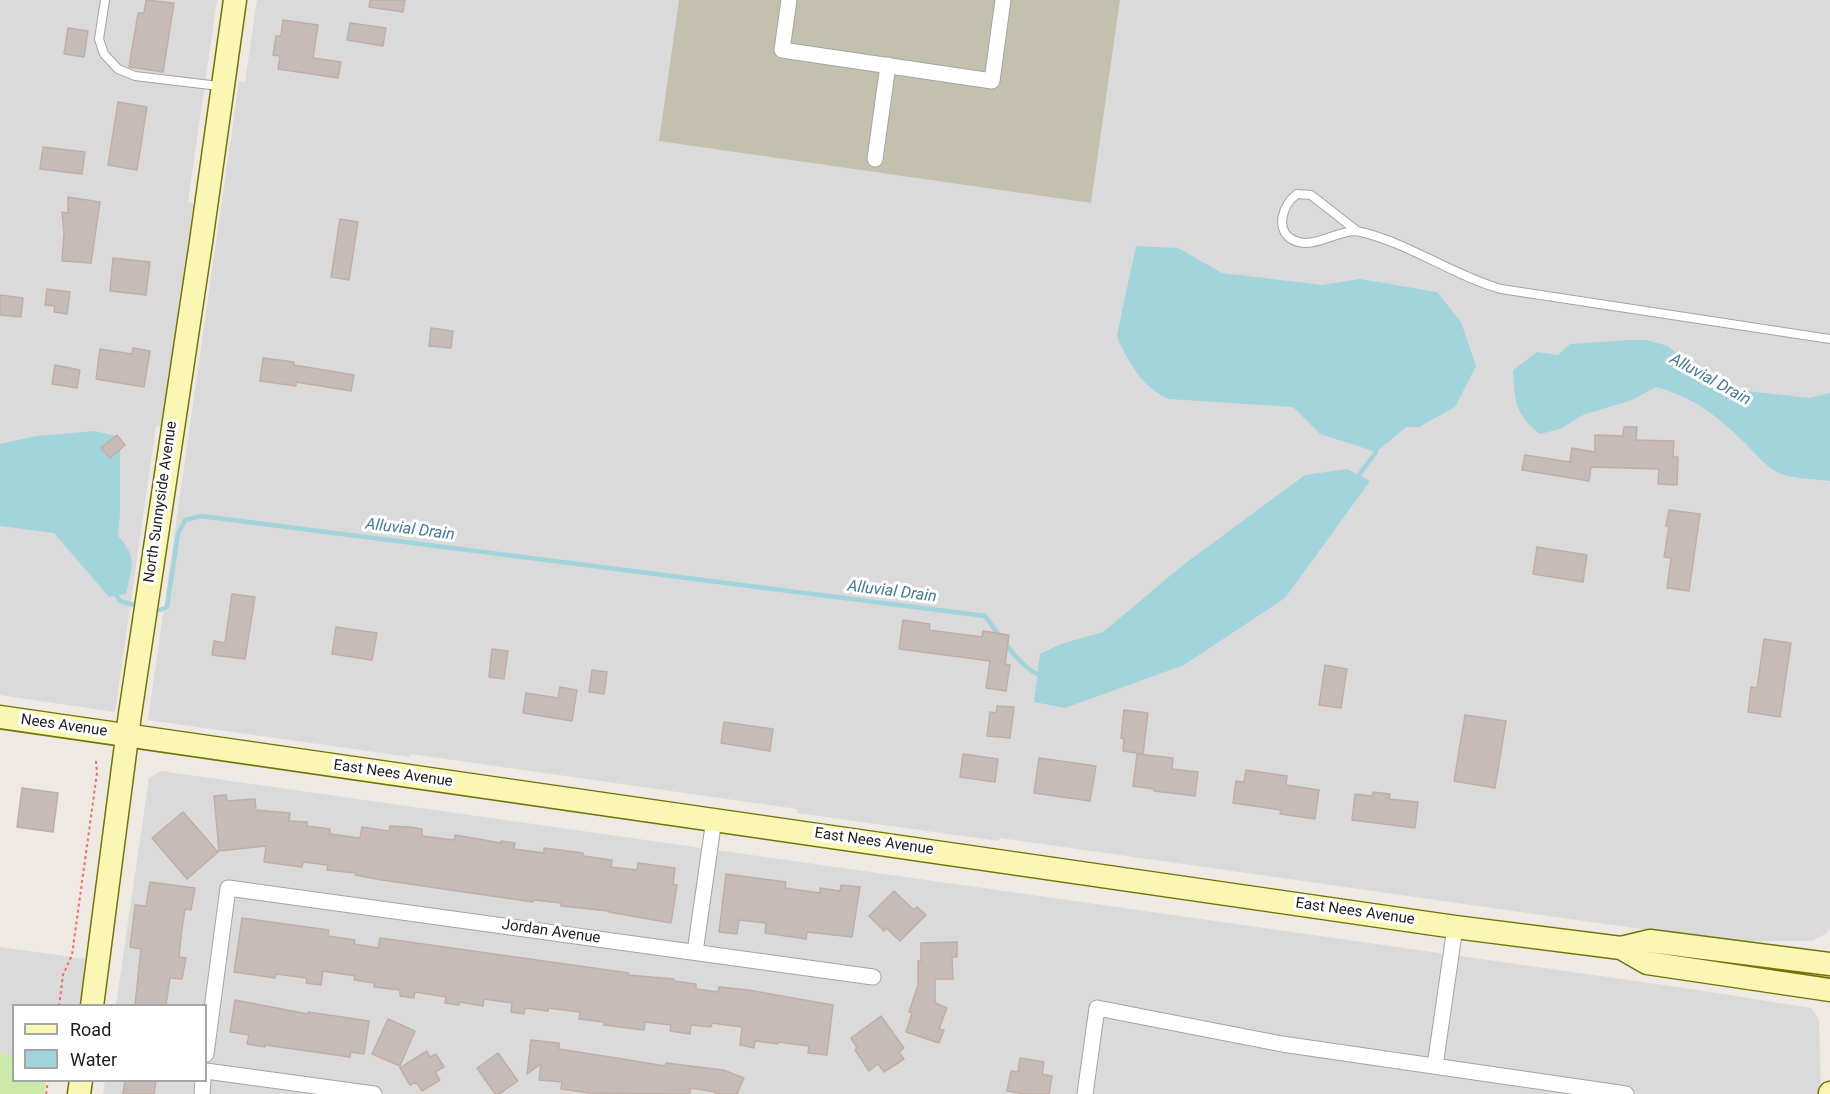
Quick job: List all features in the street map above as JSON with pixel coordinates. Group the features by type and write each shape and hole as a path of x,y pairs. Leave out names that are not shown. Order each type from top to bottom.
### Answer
{"main road":[{"name":"North Sunnyside Avenue","path":"92,1004 128,735 235,0"},
{"name":"Nees Avenue","path":"0,717 128,735"},
{"name":"East Nees Avenue","path":"128,735 1455,927 1621,948 1650,941 1830,964"},
{"name":"East Nees Avenue","path":"1621,948 1647,963 1830,990"}],"street":[{"path":"789,0 782,50 992,81 1003,0"},
{"path":"875,159 888,65"},
{"path":"695,952 714,819"},
{"name":"Jordan Avenue","path":"207,1046 228,888 873,976"},
{"path":"1435,1066 1455,927"},
{"path":"1085,1094 1097,1008 1282,1044 1591,1091 1626,1094"},
{"path":"207,1071 374,1094"}],"lane":[{"path":"105,0 99,39 104,54 118,69 135,76 224,86"},
{"path":"1357,231 1318,241 1293,240 1286,233 1283,224 1285,207 1297,194 1311,195 1357,231 1404,246 1468,277 1501,289 1830,339"}],"path":[{"path":"59,1004 63,975 72,955 97,773 96,761"}],"shaded area":[{"path":"0,0 217,0 188,202 194,204 163,427 156,426 115,712 0,695"},
{"path":"257,0 679,0 1091,202 1120,0 1830,0 1830,928 1827,933 1812,941 1725,941 1000,838 999,841 797,813 797,809 411,754 410,757 148,720 239,81 245,82"},
{"path":"679,0 1120,0 1091,203 659,141"},
{"path":"161,771 1685,988 1811,1008 1819,1019 1821,1094 103,1094 105,1082 207,1082 207,1004 116,1004 149,778"},
{"path":"0,947 86,959 80,1004 12,1004 12,1055 0,1053"}],"green space":[{"path":"0,1053 12,1055 12,1082 46,1082 44,1094 0,1094"}],"water":[{"path":"1136,246 1178,248 1222,273 1322,285 1360,279 1437,292 1461,322 1476,366 1455,407 1419,427 1406,427 1376,452 1320,434 1293,407 1169,399 1145,382 1118,340 1117,335"},
{"path":"1646,340 1668,346 1701,374 1728,389 1810,398 1830,393 1830,481 1778,473 1714,416 1682,396 1656,387 1632,400 1583,415 1560,429 1540,434 1525,420 1516,399 1513,370 1537,352 1558,355 1570,344"},
{"path":"95,431 120,437 118,536 129,550 132,563 126,594 109,597 54,533 0,526 0,444 37,436"},
{"path":"1347,469 1370,481 1285,598 1184,665 1065,708 1034,702 1040,654 1061,644 1103,632 1183,565 1305,475"}],"building":[{"path":"146,0 174,3 163,72 129,67 138,13 144,13"},
{"path":"370,0 405,0 403,12 369,7"},
{"path":"283,20 318,25 313,58 341,62 338,78 278,69 280,56 273,55 276,36 281,36"},
{"path":"350,23 386,28 383,46 347,40"},
{"path":"68,28 88,31 84,57 64,54"},
{"path":"118,102 147,107 137,170 108,165"},
{"path":"43,147 85,152 82,174 40,169"},
{"path":"68,197 100,202 91,263 62,261 64,233 62,212 68,213"},
{"path":"340,219 358,222 349,280 331,277"},
{"path":"113,258 150,262 146,295 110,291"},
{"path":"47,289 70,292 67,314 54,312 55,306 45,305"},
{"path":"0,295 23,298 21,317 0,315"},
{"path":"431,328 453,331 451,348 429,346"},
{"path":"133,348 150,351 144,387 96,379 100,349 132,354"},
{"path":"263,358 354,375 351,391 296,382 296,386 260,381"},
{"path":"55,365 80,370 77,388 52,384"},
{"path":"1624,427 1637,427 1636,440 1674,441 1673,457 1678,457 1677,485 1658,484 1659,469 1591,467 1589,481 1522,470 1525,455 1570,462 1572,448 1595,452 1595,435 1623,436"},
{"path":"117,435 125,445 110,458 101,448"},
{"path":"1669,510 1700,514 1689,591 1667,588 1671,558 1664,557"},
{"path":"1537,547 1587,555 1583,582 1533,574"},
{"path":"232,594 255,597 245,659 212,655 214,641 225,643"},
{"path":"903,620 930,624 929,630 982,637 983,631 1009,635 1005,664 1010,665 1006,691 986,688 990,661 899,649"},
{"path":"336,627 377,633 372,660 332,654"},
{"path":"1764,639 1791,643 1780,717 1748,712 1751,687 1757,688"},
{"path":"492,649 508,651 504,679 489,677"},
{"path":"1325,665 1347,669 1341,708 1319,705"},
{"path":"592,670 607,672 604,694 589,692"},
{"path":"560,687 577,690 572,721 523,713 526,693 558,698"},
{"path":"997,706 1014,707 1010,738 987,736 990,712 996,713"},
{"path":"1124,710 1148,713 1143,754 1123,751 1124,739 1121,738"},
{"path":"1465,715 1506,721 1495,788 1454,781"},
{"path":"724,722 773,729 770,751 721,743"},
{"path":"963,754 998,759 995,782 960,777"},
{"path":"1137,754 1173,758 1172,769 1198,772 1195,796 1133,786"},
{"path":"1039,758 1096,766 1090,801 1034,793"},
{"path":"1246,770 1287,776 1286,785 1319,790 1315,819 1280,814 1281,810 1233,803 1236,781 1244,782"},
{"path":"22,788 58,793 53,832 17,827"},
{"path":"1373,792 1390,794 1389,799 1418,802 1415,828 1352,820 1355,794 1372,796"},
{"path":"226,795 227,801 255,799 256,810 290,813 289,821 307,822 307,826 330,829 330,834 360,838 362,827 389,831 390,826 409,827 422,829 422,836 454,840 455,835 501,843 501,841 515,843 514,849 544,853 544,848 583,853 583,856 612,860 611,867 637,870 638,863 675,868 673,884 677,885 671,923 609,911 561,906 561,903 534,900 533,902 382,880 355,875 356,873 327,870 328,865 303,862 302,867 264,862 266,846 219,851 214,796"},
{"path":"183,812 218,852 187,879 152,838"},
{"path":"726,874 786,882 785,888 820,893 820,888 840,891 841,885 860,887 852,937 807,932 806,939 765,933 766,923 739,920 737,934 719,932"},
{"path":"150,882 195,888 191,910 185,909 181,936 179,957 186,958 182,979 170,978 166,1004 135,1004 141,949 130,947 135,905 146,906"},
{"path":"894,891 914,910 917,907 926,915 900,941 886,928 884,931 869,916"},
{"path":"242,918 329,930 328,936 355,940 354,944 378,948 380,938 629,973 628,975 674,979 674,981 696,984 696,989 718,992 719,987 748,990 833,1005 827,1055 808,1053 809,1046 778,1042 778,1044 755,1041 754,1048 740,1045 742,1027 712,1023 711,1027 691,1025 690,1034 670,1031 671,1025 645,1022 644,1030 579,1019 580,1012 525,1008 524,1014 511,1012 512,1003 484,999 483,1006 459,1002 459,1005 445,1003 446,997 415,992 414,998 400,996 400,990 374,987 374,983 354,980 355,976 323,971 321,985 306,983 307,978 276,974 275,978 234,972"},
{"path":"957,942 957,957 952,957 953,979 935,979 935,1003 947,1008 939,1029 944,1030 939,1043 906,1032 912,1013 909,1012 918,985 921,943"},
{"path":"235,1000 308,1014 308,1012 369,1021 364,1054 351,1052 350,1057 247,1044 249,1035 230,1032"},
{"path":"881,1016 904,1048 899,1052 904,1059 884,1072 878,1064 869,1071 855,1050 857,1048 851,1038"},
{"path":"388,1019 415,1031 400,1066 372,1054"},
{"path":"531,1040 559,1043 559,1049 665,1066 666,1063 723,1070 744,1078 737,1094 715,1094 716,1092 690,1088 690,1094 590,1093 561,1089 562,1082 539,1080 541,1064 527,1074"},
{"path":"427,1051 430,1057 436,1054 444,1067 435,1072 440,1080 422,1091 416,1082 410,1085 400,1068"},
{"path":"498,1053 518,1081 499,1094 495,1094 477,1068"},
{"path":"1020,1058 1044,1062 1042,1074 1052,1076 1049,1094 1007,1091 1011,1071 1018,1072"},
{"path":"125,1082 156,1082 154,1094 123,1094"}],"waterway":[{"name":"Alluvial Drain","path":"1356,479 1376,452 1374,446"},
{"name":"Alluvial Drain","path":"160,610 167,607 178,534 185,520 201,516 985,616 1019,660 1027,668 1043,676"},
{"name":"Alluvial Drain","path":"115,593 120,601 134,605"}]}
